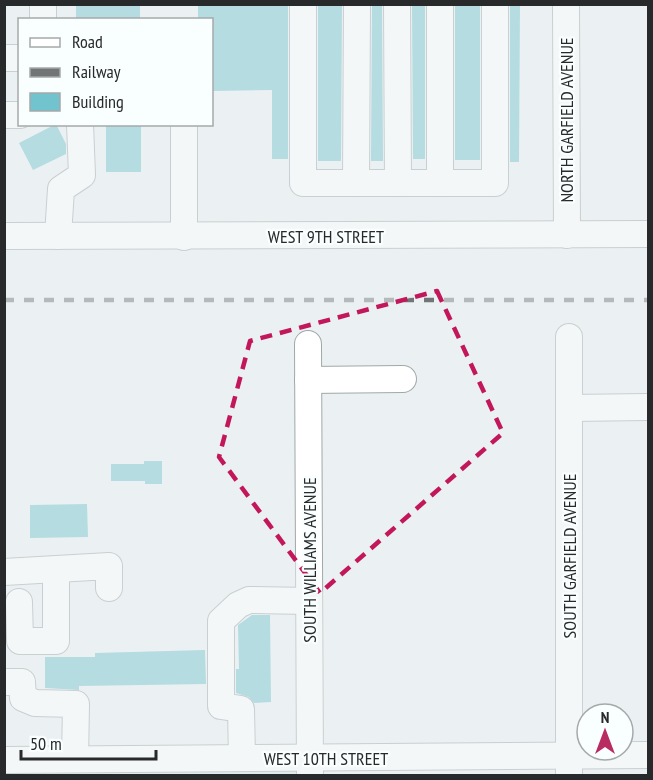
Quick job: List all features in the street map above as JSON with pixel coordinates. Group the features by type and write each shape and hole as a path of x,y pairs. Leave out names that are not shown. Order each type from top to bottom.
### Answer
{"street":[{"path":"303,4 303,183 495,183 495,4"},
{"path":"356,183 357,4"},
{"path":"397,4 398,183"},
{"path":"440,4 440,183"},
{"name":"NORTH GARFIELD AVENUE","path":"566,4 567,235"},
{"path":"58,236 61,189 82,175 80,126"},
{"path":"184,126 184,237"},
{"name":"WEST 9TH STREET","path":"4,236 648,234"},
{"name":"SOUTH GARFIELD AVENUE","path":"569,337 569,766"},
{"name":"SOUTH WILLIAMS AVENUE","path":"308,344 310,767"},
{"path":"308,380 403,379"},
{"path":"569,408 648,407"},
{"path":"4,572 56,571 109,566 109,588"},
{"path":"19,602 20,641 56,641 56,571"},
{"path":"242,758 242,709 221,706 221,621 238,605 249,600 309,601"},
{"path":"4,682 22,682 23,698 36,703 76,704 75,759"},
{"name":"WEST 10TH STREET","path":"4,760 75,759 145,767 242,758 310,767 569,766 648,755"}],"highlighted area":[{"path":"437,291 503,433 320,593 219,457 250,341"}],"shaded area":[{"path":"300,771 300,775 5,776 4,773"}],"building":[{"path":"76,4 140,4 140,18 76,18"},
{"path":"198,4 288,4 288,159 272,159 272,90 213,91 213,18 198,18"},
{"path":"318,4 342,4 341,161 318,161"},
{"path":"372,4 382,4 383,161 371,161"},
{"path":"412,4 425,4 425,159 413,159"},
{"path":"455,4 480,4 480,160 455,160"},
{"path":"510,4 520,4 519,162 510,162"},
{"path":"52,126 57,126 66,144 66,154 33,170 19,143"},
{"path":"106,126 141,126 141,172 106,172"},
{"path":"144,461 162,461 162,484 145,484 145,481 111,481 111,464 144,464"},
{"path":"87,504 88,537 30,538 30,505"},
{"path":"252,615 270,615 271,702 254,703 249,697 236,693 236,669 239,669 238,625"},
{"path":"205,650 206,684 79,686 79,690 45,688 45,657 95,657 95,653"}],"railway":[{"path":"4,300 648,300"}]}
